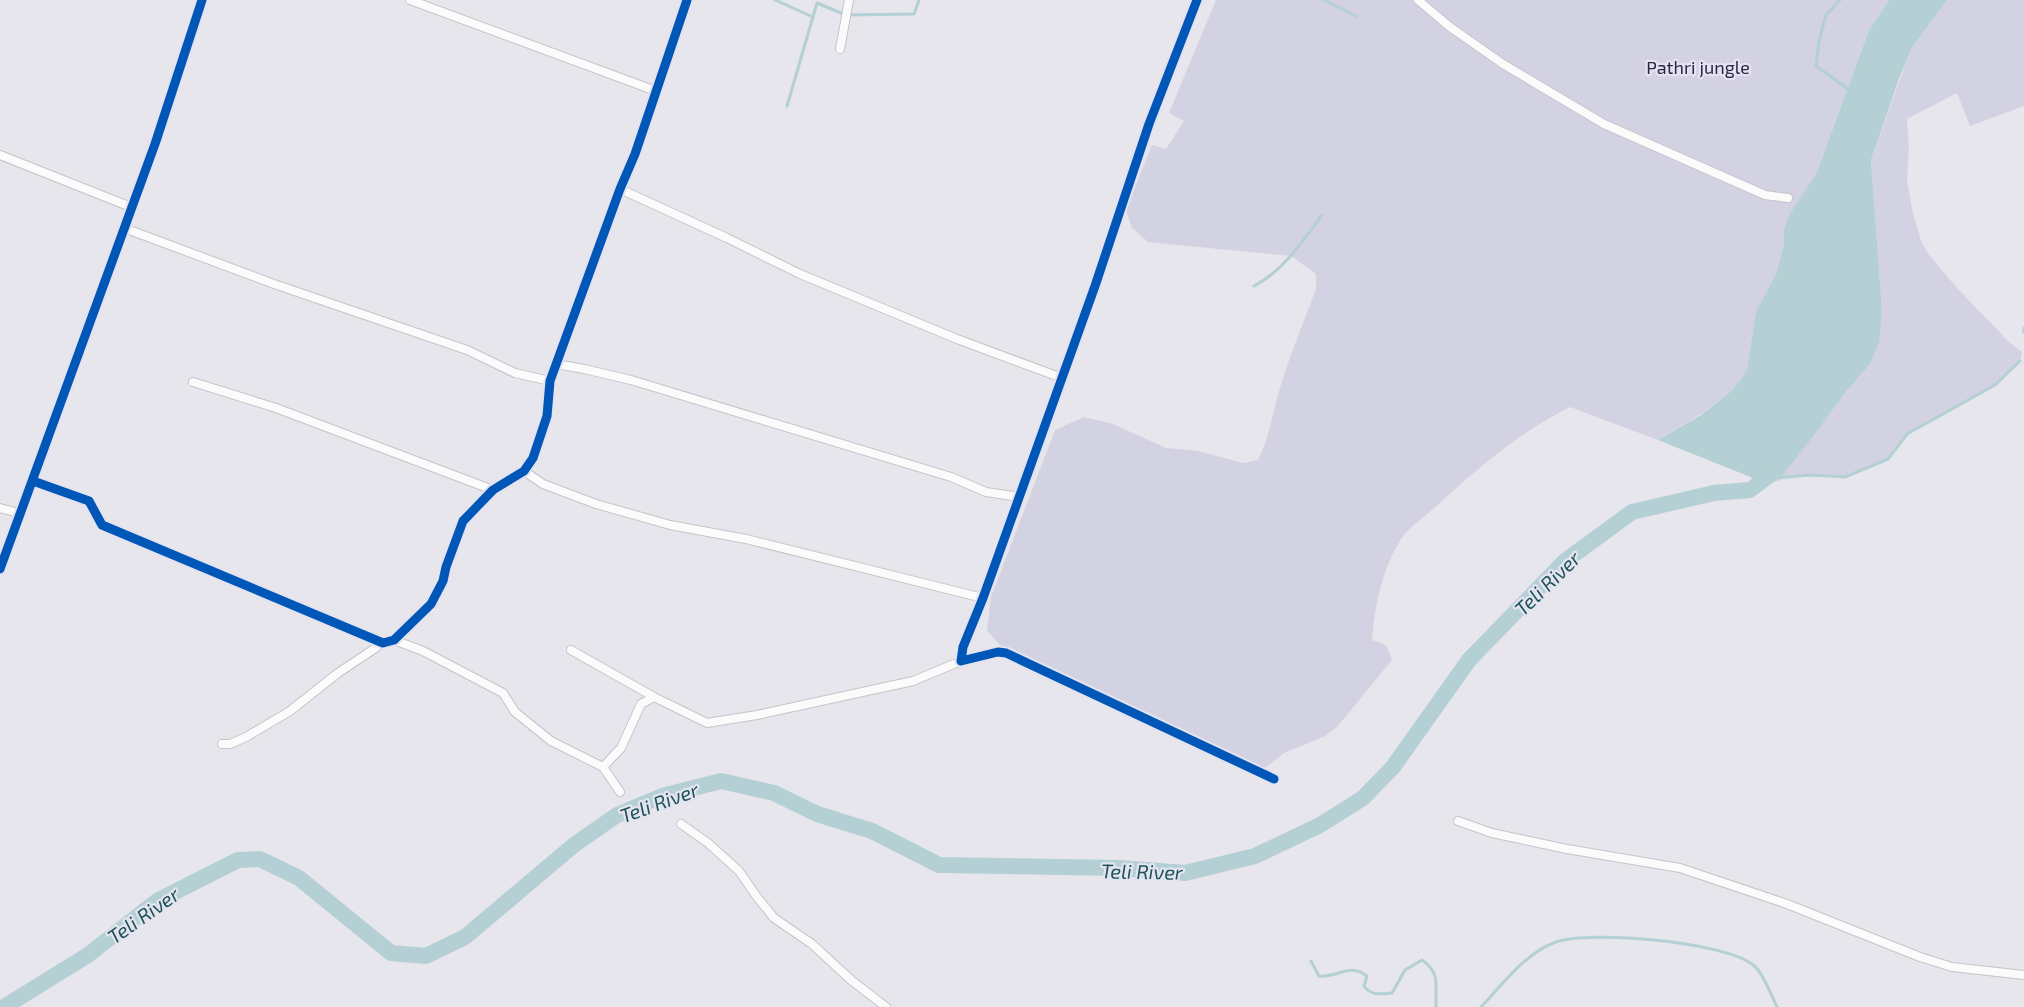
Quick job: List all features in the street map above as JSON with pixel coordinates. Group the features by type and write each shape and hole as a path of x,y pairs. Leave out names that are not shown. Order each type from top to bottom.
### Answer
{"street":[{"path":"0,569 155,144 202,0"},
{"path":"410,0 656,90"},
{"path":"222,744 231,744 246,738 290,711 338,673 383,643 394,640 431,603 443,581 463,521 494,490 524,471 533,458 547,416 550,381 635,154 687,0"},
{"path":"840,49 849,0"},
{"path":"962,661 963,646 983,598 1095,286 1149,124 1197,0"},
{"path":"1418,0 1450,27 1503,64 1604,124 1765,195 1788,198"},
{"path":"0,155 131,207"},
{"path":"620,189 800,274 957,339 1062,378"},
{"path":"124,228 274,284 467,350 515,373 550,381"},
{"path":"556,364 631,380 951,477 986,492 1019,497"},
{"path":"193,382 276,408 494,490"},
{"path":"524,471 543,484 596,504 670,525 746,539 983,598"},
{"path":"33,481 89,501 102,525 383,643"},
{"path":"0,508 19,513"},
{"path":"394,640 423,651 503,693 514,712 551,741 603,767 620,792"},
{"path":"571,650 654,697 707,723 756,715 913,681 962,661 998,652 1006,653 1274,779"},
{"path":"603,767 621,748 641,704 654,697"},
{"path":"1458,821 1492,833 1567,849 1680,868 1787,904 1920,957 1952,967 2024,975"},
{"path":"681,824 708,843 739,871 774,918 812,944 851,980 886,1007"}],"green space":[{"name":"Pathri jungle","path":"1216,0 1889,0 1869,30 1817,172 1784,230 1784,244 1776,274 1756,311 1747,369 1740,381 1730,392 1701,414 1658,440 1570,407 1532,429 1498,453 1412,526 1394,551 1380,588 1372,640 1386,645 1392,660 1337,727 1325,736 1284,753 1266,767 1246,770 1048,679 1010,654 987,630 991,597 1055,430 1084,417 1113,424 1166,448 1198,451 1243,463 1258,460 1266,442 1278,394 1316,289 1316,274 1291,256 1148,242 1132,228 1126,210 1152,145 1166,149 1184,121 1169,113"},
{"path":"1947,0 2024,0 2024,106 1970,126 1957,93 1907,119 1909,149 1907,179 1912,210 1921,241 1929,255 1958,289 2010,343 2022,352 2020,361 1995,385 1907,434 1888,459 1844,478 1792,476 1768,484 1790,466 1870,364 1882,311 1871,160 1911,49"}],"shaded area":[{"path":"1889,0 1947,0 1911,49 1871,160 1882,311 1879,342 1870,364 1790,466 1768,484 1658,440 1701,415 1730,392 1747,369 1756,311 1776,274 1788,217 1817,172 1869,30"}],"waterway":[{"path":"775,0 813,17"},
{"path":"787,106 817,3 846,15 914,14 919,0"},
{"path":"1324,0 1356,16"},
{"path":"1840,0 1826,15 1819,41 1816,66 1848,89"},
{"path":"1254,286 1283,264 1322,215"},
{"path":"1775,478 1810,475 1845,477 1888,459 1907,434 1995,385 2020,361"},
{"name":"Teli River","path":"4,1007 88,955 157,901 238,860 260,859 299,878 391,953 426,956 465,937 574,845 617,815 662,796 721,781 774,793 817,814 872,831 939,865 1119,868 1185,873 1255,856 1320,825 1363,798 1393,767 1469,660 1565,561 1632,512 1714,493 1750,490 1779,468"},
{"name":"Teli River","path":"1481,1007 1524,961 1545,947 1556,942 1597,937 1686,944 1737,956 1756,968 1777,1007"},
{"name":"Teli River","path":"1311,961 1319,976 1349,970 1361,972 1367,976 1364,986 1373,993 1380,994 1392,993 1405,970 1422,960 1435,975 1436,1007"}],"cycle path":[{"path":"0,569 155,144 202,0"},
{"path":"33,481 89,501 102,525 383,643 394,640 431,604 443,581 463,521 493,490 524,471 533,458 547,416 550,381 635,154 687,0"},
{"path":"1197,0 1149,124 1095,286 983,598 963,647 961,661 998,652 1006,653 1274,779"}]}
